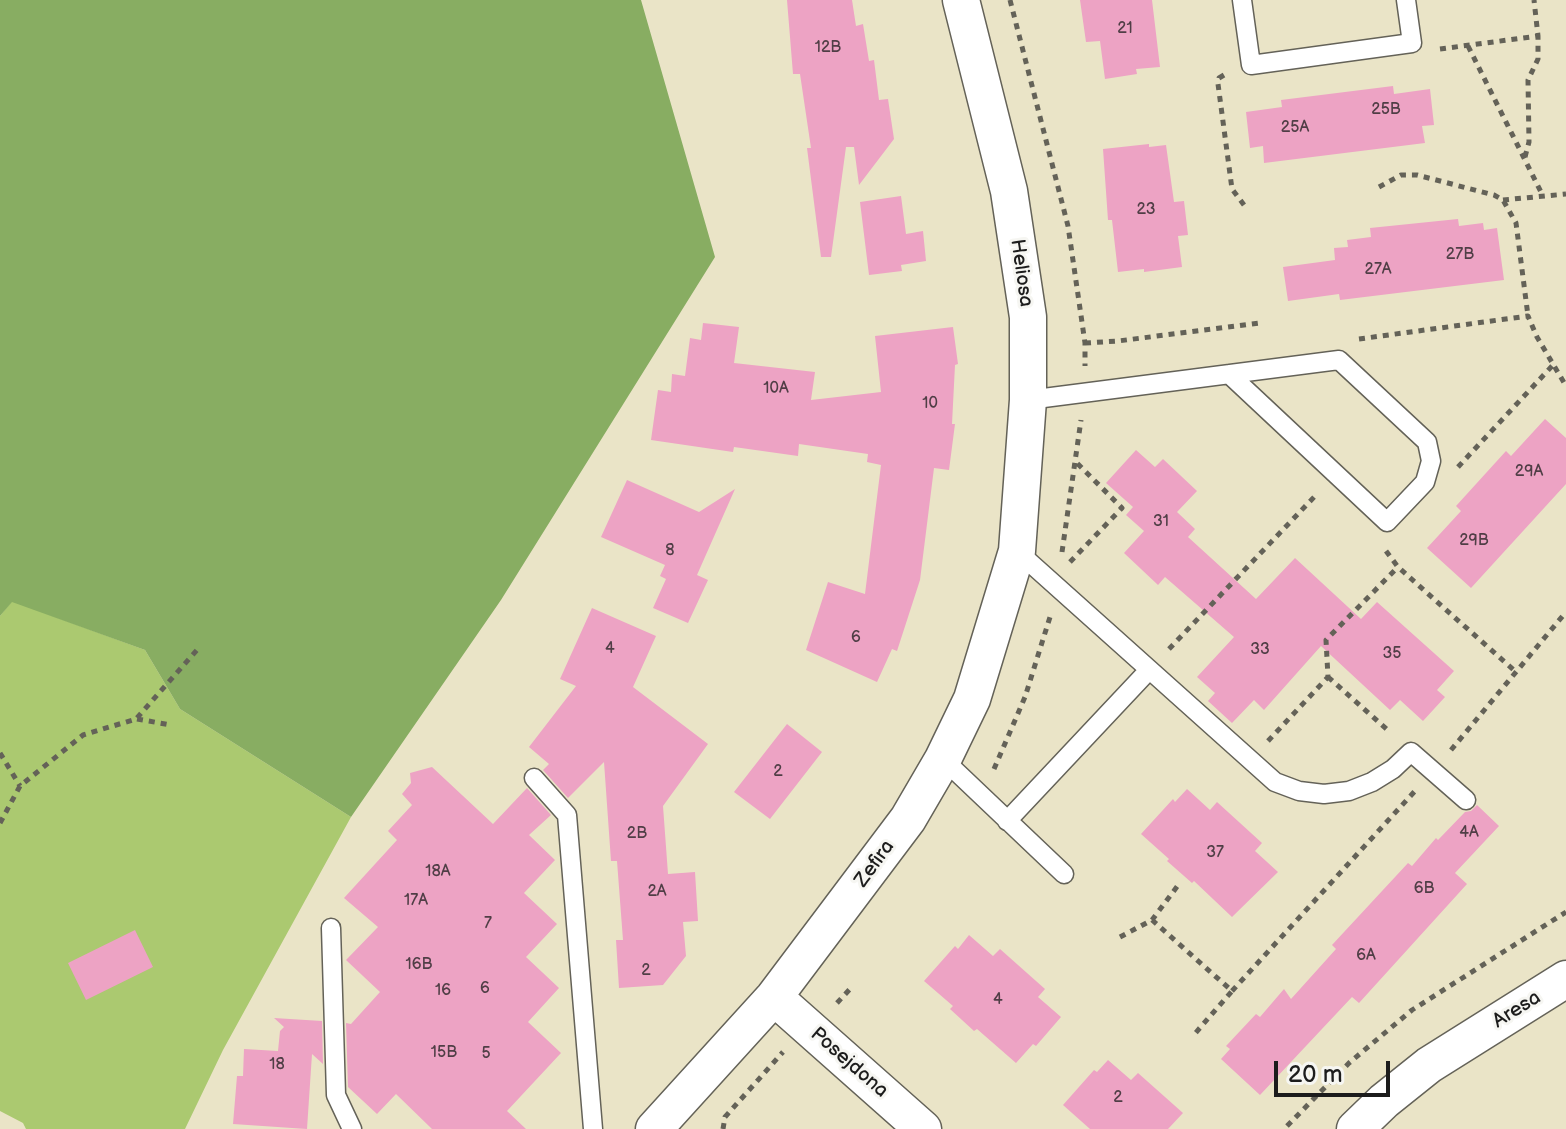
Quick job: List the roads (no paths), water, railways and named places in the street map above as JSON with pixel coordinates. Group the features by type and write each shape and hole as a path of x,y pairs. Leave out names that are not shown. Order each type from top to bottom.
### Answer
{"street":[{"name":"Heliosa","path":"961,0 1009,191 1028,317 1028,400 1017,551"},
{"name":"Zefira","path":"654,1129 774,997 908,819 943,759 972,699 1017,551"},
{"name":"Aresa","path":"1355,1129 1429,1065 1566,979"},
{"name":"Posejdona","path":"774,997 923,1129"}],"lane":[{"path":"1242,0 1251,65 1412,43 1406,0"},
{"path":"1028,400 1085,393 1229,374 1339,360 1427,442 1431,461 1425,482 1387,522 1229,374"},
{"path":"1017,551 1275,782 1299,791 1324,794 1349,791 1393,769 1411,752 1466,800"},
{"path":"1007,821 1149,670"},
{"path":"943,759 1064,874"},
{"path":"534,778 567,815 593,1129"},
{"path":"331,928 336,1095 352,1129"}]}
